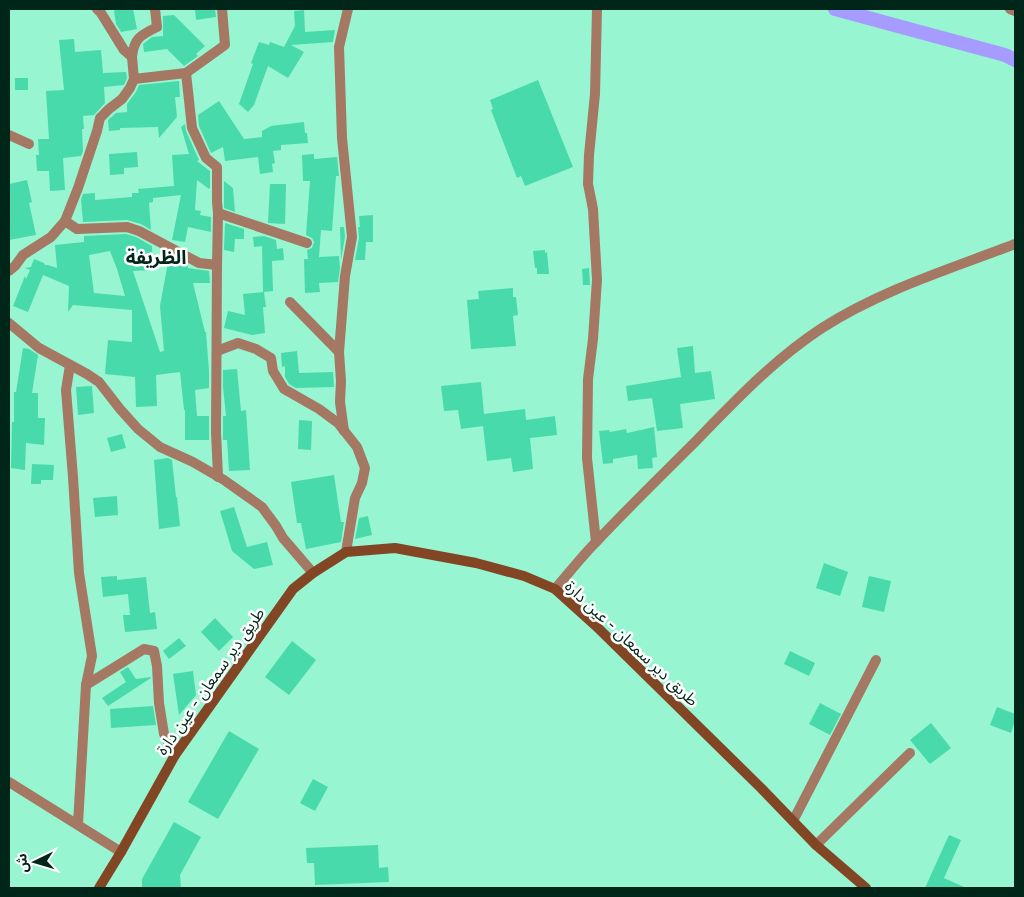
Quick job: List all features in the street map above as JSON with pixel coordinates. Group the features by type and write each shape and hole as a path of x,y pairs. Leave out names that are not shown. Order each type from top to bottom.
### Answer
{"main road":[{"name":"طريق دير سمعان - عين دارة","path":"99,888 175,755 293,589 313,573 346,552 395,548 485,566 524,576 555,589 761,788 816,845 866,888"}],"street":[{"path":"97,9 124,50 132,57"},
{"path":"9,272 23,255 51,237 65,221 78,188 100,118 122,98 134,79 133,46 136,40 157,27 155,9"},
{"path":"134,79 186,73 226,45 222,9"},
{"path":"344,431 340,402 339,352 345,276 352,237 342,138 339,47 348,9"},
{"path":"596,542 587,458 588,379 597,280 593,209 588,184 595,94 597,9"},
{"path":"1010,9 1015,12"},
{"path":"186,73 192,128 206,158 216,167 218,214 216,432 218,477"},
{"path":"9,135 29,144"},
{"path":"218,214 307,243"},
{"path":"65,221 77,228 127,227 139,231 199,264 217,265"},
{"path":"555,589 596,542 741,395 793,349 829,324 883,295 1015,244"},
{"path":"290,302 339,352"},
{"path":"9,322 39,348 99,382 138,429 160,447 193,462 262,507 283,538 313,573"},
{"path":"217,351 238,343 256,349 271,358 274,371 284,389 319,409 338,423 357,447 365,468 362,483 355,498 346,552"},
{"path":"70,366 66,390 78,573 92,656 86,685 78,824"},
{"path":"86,685 144,649 154,651 164,734 175,755"},
{"path":"793,821 876,660"},
{"path":"816,845 910,753"},
{"path":"9,782 121,852"}],"building":[{"path":"114,9 133,9 137,29 121,32 116,24"},
{"path":"195,9 215,9 216,17 196,20"},
{"path":"304,10 305,32 335,30 333,42 291,45 304,52 288,78 268,66 254,105 248,112 239,104 259,42 269,45 270,42 284,47 295,26 294,11"},
{"path":"174,15 205,46 196,54 198,56 184,66 167,49 144,52 143,44 152,37 163,36 163,16"},
{"path":"74,39 75,52 101,50 103,73 126,72 127,78 124,85 104,87 105,103 94,115 83,116 83,151 81,156 63,158 65,190 50,191 49,171 37,171 38,139 49,139 46,91 64,90 59,40"},
{"path":"15,78 28,78 28,90 15,90"},
{"path":"538,80 573,167 525,186 521,176 517,178 491,110 493,109 490,100"},
{"path":"179,81 180,97 175,97 177,117 159,138 158,127 120,128 120,130 109,131 108,120 116,113 127,112 127,104 139,85"},
{"path":"219,101 244,139 262,137 262,131 271,126 304,122 308,143 281,145 281,150 273,151 275,163 272,164 273,172 260,174 258,157 225,161 223,147 211,153 199,126 198,115"},
{"path":"185,124 186,131 199,160 197,161 210,171 209,189 197,180 195,210 201,211 200,215 211,217 211,232 188,227 185,242 172,240 181,195 153,198 153,202 149,203 151,230 141,224 127,220 83,222 81,199 83,194 95,193 95,200 132,197 132,193 139,193 138,189 174,186 172,155 189,154 181,127"},
{"path":"137,152 138,167 124,168 124,174 110,175 109,154"},
{"path":"314,154 314,159 337,157 339,176 336,176 332,231 321,230 319,257 339,256 340,268 338,282 319,283 320,292 305,293 304,259 308,259 307,250 312,248 314,242 312,238 306,235 310,181 303,181 302,155"},
{"path":"27,180 32,202 29,203 36,235 9,240 9,184"},
{"path":"224,181 233,188 235,212 224,208"},
{"path":"270,184 286,184 285,224 268,223"},
{"path":"373,215 373,242 366,242 365,260 355,260 359,238 358,227 360,227 359,216"},
{"path":"225,223 244,229 244,239 235,239 234,252 224,250"},
{"path":"340,227 344,227 345,237 341,260"},
{"path":"126,234 152,246 153,270 133,271 160,352 164,351 160,306 168,262 180,260 188,265 188,268 209,271 210,283 193,283 206,332 209,371 209,388 195,390 197,416 209,416 209,440 185,440 185,410 180,372 156,375 157,406 136,407 135,377 105,374 108,340 132,342 132,310 73,305 68,312 69,286 43,275 28,312 13,306 25,276 26,279 30,270 25,268 31,267 34,259 45,265 57,268 55,245 84,242 84,236","holes":["110,251 125,296 94,293 89,255"]},
{"path":"264,236 276,240 277,249 283,248 284,260 272,261 273,291 263,292 262,246 254,247 253,237"},
{"path":"545,250 545,253 547,252 549,274 537,274 533,251"},
{"path":"589,268 590,285 583,285 582,269"},
{"path":"513,288 513,297 516,297 518,315 513,316 516,346 471,349 467,300 479,299 478,291"},
{"path":"264,292 266,307 263,307 265,333 252,335 224,328 228,311 245,315 243,294"},
{"path":"693,346 695,373 711,371 715,399 680,404 683,428 657,431 652,398 628,401 626,386 681,377 677,348"},
{"path":"23,348 29,349 38,355 32,393 38,393 38,418 45,418 44,445 26,443 25,470 11,468 14,392 16,392"},
{"path":"297,351 299,373 333,372 334,387 296,388 289,384 285,377 285,366 282,367 281,353"},
{"path":"237,369 241,411 246,410 250,470 229,471 227,440 223,440 223,416 226,416 223,370"},
{"path":"481,382 484,414 525,409 526,420 555,416 557,435 530,438 533,469 513,472 511,458 487,461 483,426 461,429 458,410 444,411 441,386"},
{"path":"92,386 94,413 78,415 76,387"},
{"path":"299,420 312,421 311,450 298,449"},
{"path":"654,427 657,457 652,458 653,468 638,469 637,455 613,459 613,463 603,464 599,431 609,430 610,432 626,429 627,433"},
{"path":"122,434 126,448 111,452 107,438"},
{"path":"168,458 172,460 180,526 159,529 154,460"},
{"path":"32,464 54,465 53,480 41,480 41,484 31,484"},
{"path":"334,475 341,522 344,522 341,542 306,549 301,523 297,523 291,482"},
{"path":"117,496 118,515 95,517 93,498"},
{"path":"234,507 247,547 267,542 273,565 254,569 232,551 220,511"},
{"path":"368,516 372,535 355,539 359,518"},
{"path":"824,563 848,572 840,596 816,588"},
{"path":"117,576 117,580 146,577 150,613 155,612 157,629 125,632 123,615 130,615 128,594 103,597 101,577"},
{"path":"869,576 891,581 884,612 862,607"},
{"path":"215,618 233,637 219,651 201,632"},
{"path":"179,638 186,646 169,659 163,651"},
{"path":"292,641 316,660 289,695 265,677"},
{"path":"790,651 815,663 809,676 784,664"},
{"path":"128,667 136,679 151,678 108,706 102,698 126,682 120,672"},
{"path":"193,671 196,695 179,715 173,674"},
{"path":"820,703 841,714 830,735 809,724"},
{"path":"153,706 156,725 111,728 110,709"},
{"path":"997,707 1015,714 1011,733 990,725"},
{"path":"931,723 951,748 930,764 910,740"},
{"path":"229,731 259,749 218,819 188,802"},
{"path":"313,779 328,787 315,811 300,803"},
{"path":"174,822 201,837 180,875 181,888 142,888 142,879"},
{"path":"949,835 961,840 944,878 966,888 925,888"},
{"path":"378,845 379,868 388,867 389,882 315,885 314,863 307,863 306,848"}],"waterway":[{"path":"835,9 1005,55 1015,60"}],"district":[{"name":"الظريفة","path":"156,257"}]}
